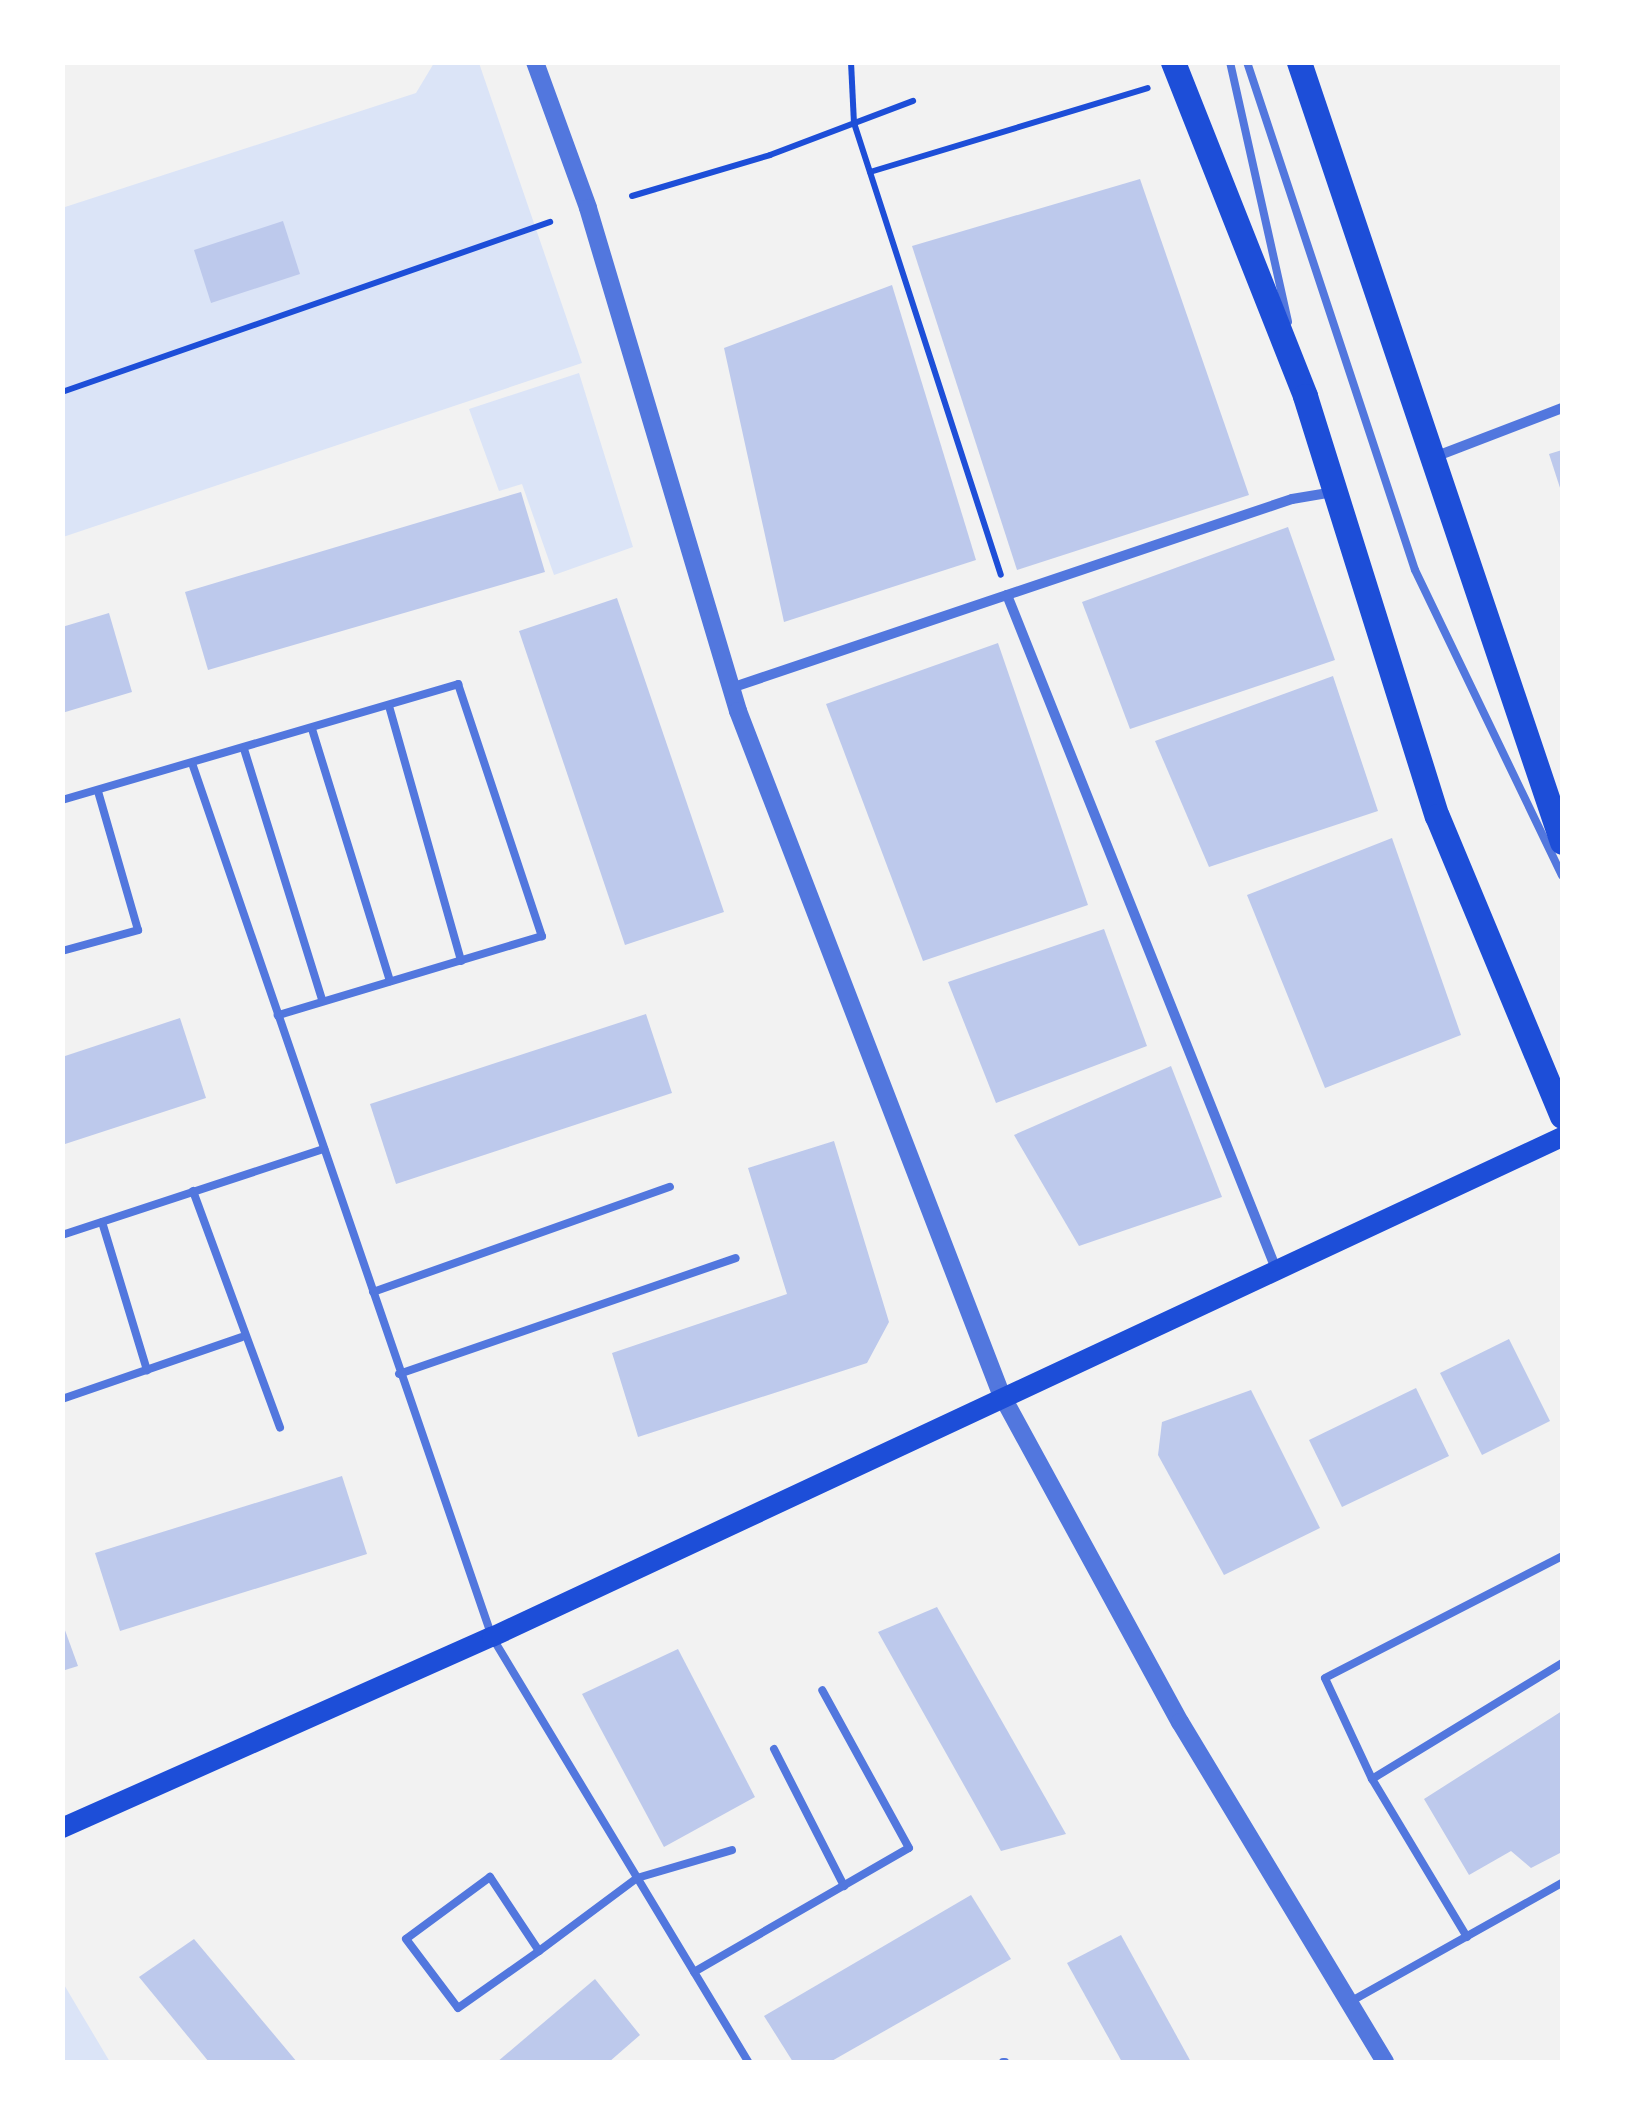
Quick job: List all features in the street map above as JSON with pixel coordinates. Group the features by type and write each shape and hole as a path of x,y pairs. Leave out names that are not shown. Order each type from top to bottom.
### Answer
{"main road":[{"path":"1174,62 1305,396 1437,816 1562,1116"},
{"path":"1299,62 1436,456 1562,842"},
{"path":"62,1828 492,1636 1001,1394 1562,1137"}],"street":[{"path":"535,62 588,208 731,688 1001,1394 1180,1722 1385,2062"},
{"path":"1436,456 1562,408"},
{"path":"731,688 1292,498 1335,492"},
{"path":"1007,595 1276,1269"}],"lane":[{"path":"1230,62 1305,396"},
{"path":"1247,62 1415,570 1562,875"},
{"path":"62,800 192,766 458,684 542,936 278,1015"},
{"path":"389,706 460,960"},
{"path":"312,729 390,981"},
{"path":"244,749 322,999"},
{"path":"192,766 492,1636 748,2062"},
{"path":"62,951 138,930 98,791"},
{"path":"62,1236 324,1149"},
{"path":"373,1292 670,1187"},
{"path":"193,1190 242,1336 280,1428"},
{"path":"102,1222 148,1370"},
{"path":"399,1374 736,1258"},
{"path":"62,1399 242,1336"},
{"path":"1467,1937 1372,1780 1325,1678 1562,1556"},
{"path":"1372,1780 1562,1663"},
{"path":"694,1972 909,1848 822,1690"},
{"path":"774,1749 844,1886"},
{"path":"539,1950 490,1877 406,1939 458,2008 539,1950 637,1878 732,1850"},
{"path":"1348,2003 1562,1883"}],"path":[{"path":"851,62 854,123 1007,595"},
{"path":"870,172 1148,88"},
{"path":"632,196 913,101"},
{"path":"62,392 550,222"}],"shaded area":[{"path":"434,63 479,63 582,363 63,537 62,208 416,93"},
{"path":"579,373 633,547 554,575 522,484 499,491 469,409"},
{"path":"63,1983 110,2062 63,2062"}],"building":[{"path":"1140,179 1249,495 1017,570 912,246"},
{"path":"283,221 300,274 211,303 194,250"},
{"path":"892,285 976,560 784,622 724,348"},
{"path":"1562,450 1562,494 1549,454"},
{"path":"521,492 545,572 208,670 185,592"},
{"path":"1288,527 1335,660 1130,729 1082,602"},
{"path":"617,598 724,912 625,945 519,631"},
{"path":"109,613 132,692 62,713 62,627"},
{"path":"998,643 1088,905 923,961 826,704"},
{"path":"1333,676 1378,811 1209,867 1155,741"},
{"path":"1392,838 1461,1035 1325,1088 1247,895"},
{"path":"1104,929 1147,1046 996,1103 948,982"},
{"path":"646,1014 672,1093 396,1184 370,1104"},
{"path":"180,1018 206,1098 62,1145 62,1057"},
{"path":"1171,1066 1222,1197 1079,1246 1014,1135"},
{"path":"834,1141 889,1322 867,1363 638,1437 612,1353 787,1294 748,1168"},
{"path":"1509,1339 1550,1421 1482,1455 1440,1373"},
{"path":"1416,1388 1449,1456 1342,1507 1309,1440"},
{"path":"1251,1390 1320,1528 1224,1575 1158,1455 1162,1422"},
{"path":"342,1476 367,1554 120,1631 95,1553"},
{"path":"937,1607 1066,1834 1001,1851 878,1632"},
{"path":"62,1622 78,1666 62,1671"},
{"path":"678,1649 755,1797 664,1847 582,1694"},
{"path":"1562,1711 1562,1852 1531,1868 1511,1851 1469,1875 1424,1799"},
{"path":"971,1895 1011,1959 830,2062 793,2062 764,2016"},
{"path":"1121,1935 1191,2062 1122,2062 1067,1963"},
{"path":"194,1939 297,2062 209,2062 139,1977"},
{"path":"595,1979 640,2035 609,2062 497,2062"}]}
